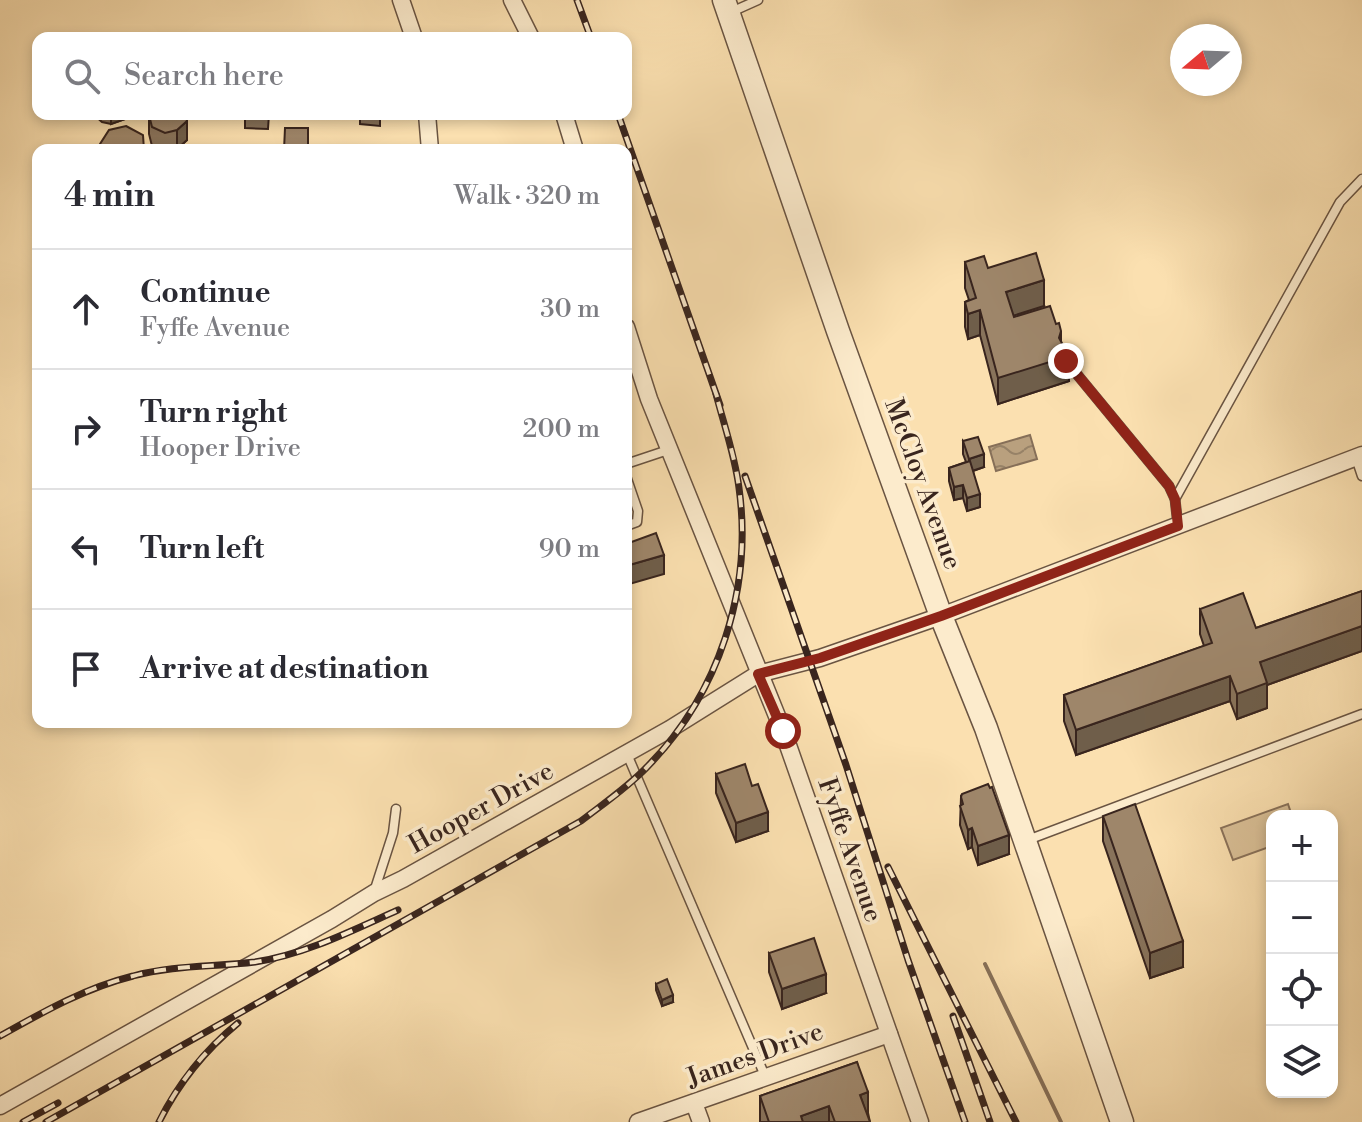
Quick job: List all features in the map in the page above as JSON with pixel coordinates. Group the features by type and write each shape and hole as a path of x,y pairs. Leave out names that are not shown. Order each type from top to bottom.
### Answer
{"street":[{"path":"401,0 412,32"},
{"path":"512,0 528,32"},
{"name":"McCloy Avenue","path":"726,7 838,331 941,616 986,728 1122,1122"},
{"path":"428,120 430,144"},
{"path":"566,120 573,144"},
{"name":"Fyffe Avenue","path":"632,346 649,399 783,731 920,1122"},
{"name":"Hooper Drive","path":"0,1106 626,754 758,674 820,658 941,616 1359,457"},
{"name":"James Drive","path":"638,1122 889,1034"},
{"path":"694,1103 701,1122"}],"lane":[{"path":"726,7 758,0"},
{"path":"1175,499 1340,202 1362,179"},
{"path":"1066,361 1169,486 1175,499 1178,526"},
{"path":"632,462 671,449"},
{"path":"1359,457 1362,476"},
{"path":"632,494 638,511 637,522 632,524"},
{"path":"1024,841 1362,714"},
{"path":"626,754 765,1076"},
{"path":"374,893 393,833 396,809"}],"shaded area":[{"path":"1288,804 1290,810 1271,810"},
{"path":"1266,812 1266,848 1233,860 1221,828"}],"water":[{"path":"1030,435 1037,459 996,471 989,447"}],"building":[{"path":"150,120 187,121 177,130 165,133 152,127"},
{"path":"126,126 143,135 144,144 100,144 109,130"},
{"path":"285,128 308,128 308,144 284,144"},
{"path":"1036,253 1044,280 1006,292 1014,317 1050,306 1056,324 1059,323 1059,338 1069,356 998,378 980,310 968,314 965,302 976,298 965,262 984,256 988,268"},
{"path":"978,437 984,454 969,459 963,441"},
{"path":"970,461 980,494 967,498 963,485 954,487 949,468"},
{"path":"656,533 664,555 632,564 632,542"},
{"path":"1362,591 1362,626 1260,662 1267,683 1237,694 1230,676 1076,730 1064,695 1212,643 1200,609 1243,593 1256,628"},
{"path":"745,764 752,786 758,784 768,812 736,823 716,774"},
{"path":"988,784 992,787 1009,835 978,846 972,828 968,830 960,806 963,804 961,797"},
{"path":"1135,804 1183,941 1150,953 1103,816"},
{"path":"814,938 826,974 782,989 769,953"},
{"path":"667,979 673,995 662,1000 656,984"},
{"path":"857,1062 868,1092 860,1095 870,1122 835,1122 829,1106 801,1116 803,1122 769,1122 760,1096"}],"waterway":[{"path":"985,964 1061,1122"}],"railway":[{"path":"577,0 589,32"},
{"path":"620,120 629,144"},
{"path":"632,154 720,405"},
{"path":"46,1122 581,821 647,767 694,707 725,638 735,601 741,564 739,488 716,394"},
{"path":"745,476 846,765 908,960 965,1122"},
{"path":"888,867 1016,1122"},
{"path":"0,1036 65,1002 115,981 148,972 274,958 328,941 398,910"},
{"path":"953,1016 990,1122"},
{"path":"159,1122 193,1068 238,1023"},
{"path":"23,1122 58,1103"}],"route":[{"path":"783,731 758,674 820,658 941,616 992,594 1178,526 1175,499 1169,486 1066,361"}]}
